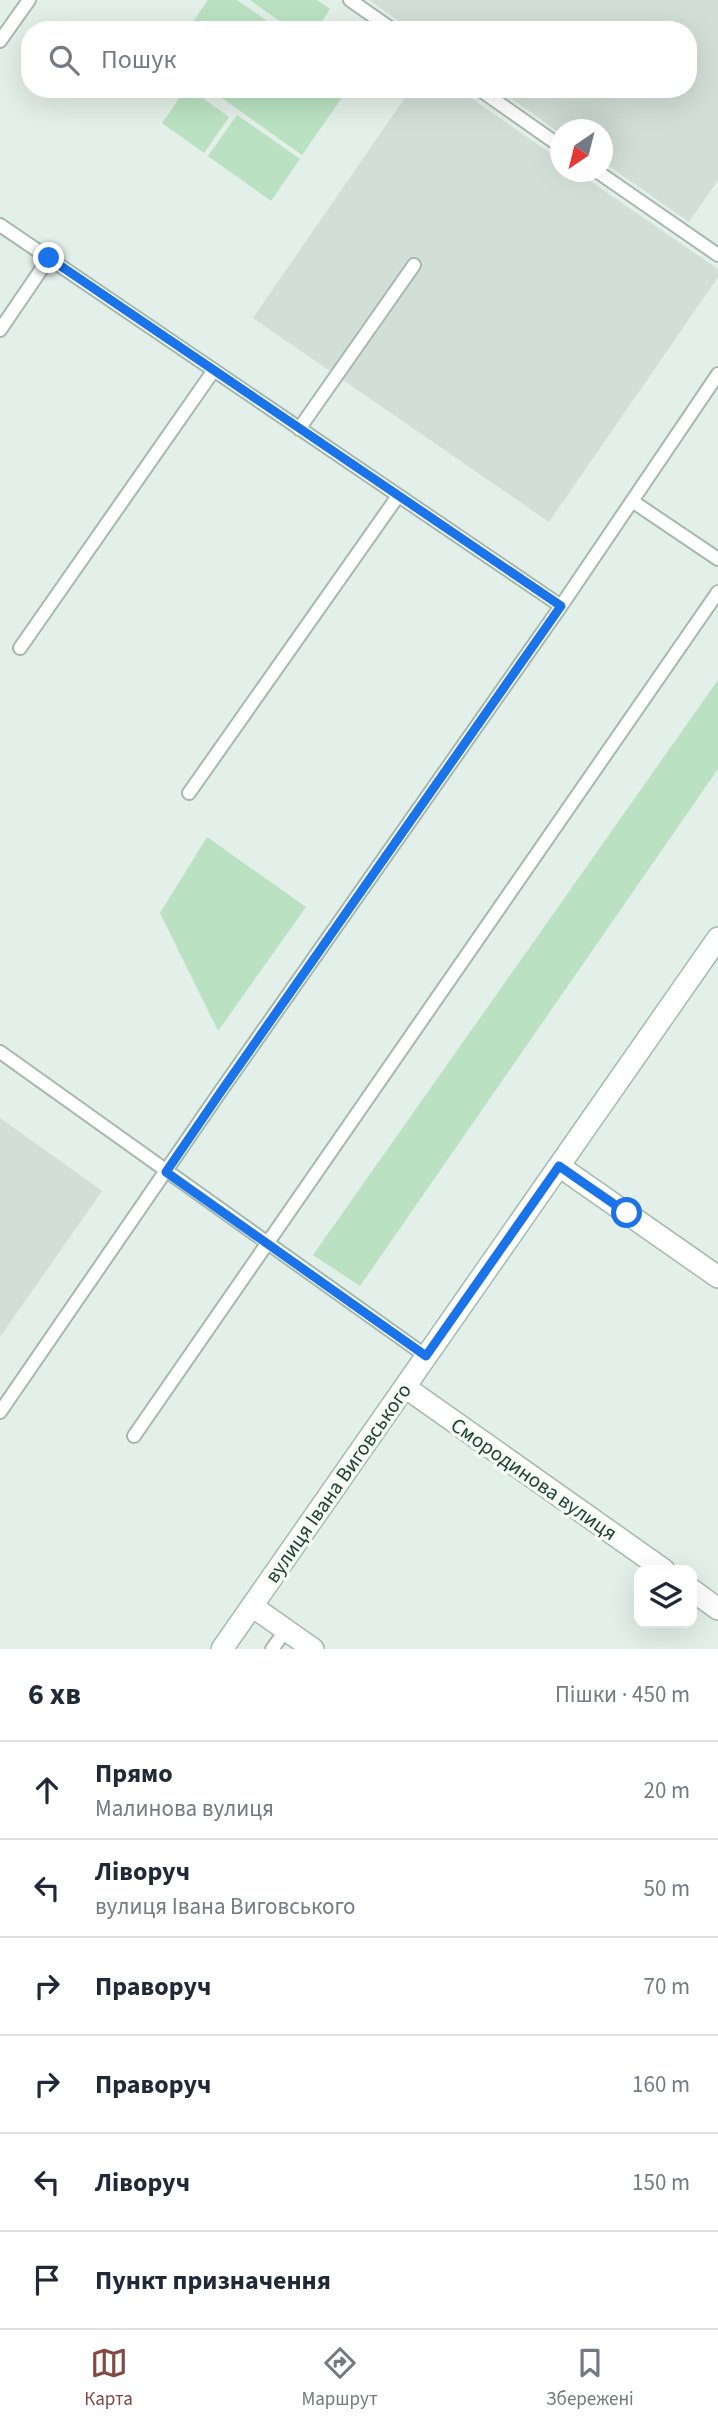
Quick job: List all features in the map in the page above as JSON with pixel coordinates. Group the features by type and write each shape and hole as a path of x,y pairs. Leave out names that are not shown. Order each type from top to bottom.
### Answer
{"main road":[{"name":"вулиця Івана Виговського","path":"222,1649 718,938"},
{"path":"559,1166 718,1277"},
{"name":"Смородинова вулиця","path":"405,1387 657,1565"},
{"path":"697,1594 718,1609"},
{"path":"252,1606 313,1649"}],"lane":[{"path":"0,41 29,0"},
{"path":"350,0 380,21"},
{"path":"492,98 550,138"},
{"path":"612,182 718,255"},
{"path":"0,225 561,606"},
{"path":"0,330 49,258"},
{"path":"299,429 414,265"},
{"path":"20,648 214,370"},
{"path":"0,1412 235,1070 561,606 718,374"},
{"path":"189,793 398,496"},
{"path":"632,502 718,559"},
{"path":"134,1436 718,592"},
{"path":"0,1052 426,1356"},
{"path":"272,1649 286,1630"}],"shaded area":[{"path":"369,0 718,0 718,180 689,222 613,169 613,119 550,119 550,126 511,98 697,98 697,21 399,21"},
{"path":"405,98 471,98 550,153 550,182 592,182 718,269 718,277 549,522 253,318"},
{"path":"0,1118 102,1191 0,1337"}],"green space":[{"path":"208,0 237,0 267,21 193,21"},
{"path":"250,0 317,0 330,9 322,21 279,21"},
{"path":"180,98 203,98 229,117 204,153 162,123"},
{"path":"222,98 342,98 302,155"},
{"path":"237,115 300,159 271,201 208,156"},
{"path":"718,680 718,769 360,1286 313,1255"},
{"path":"207,837 306,907 218,1031 160,913"}],"route":[{"path":"49,258 561,606 166,1172 426,1356 559,1166 627,1213"}]}
